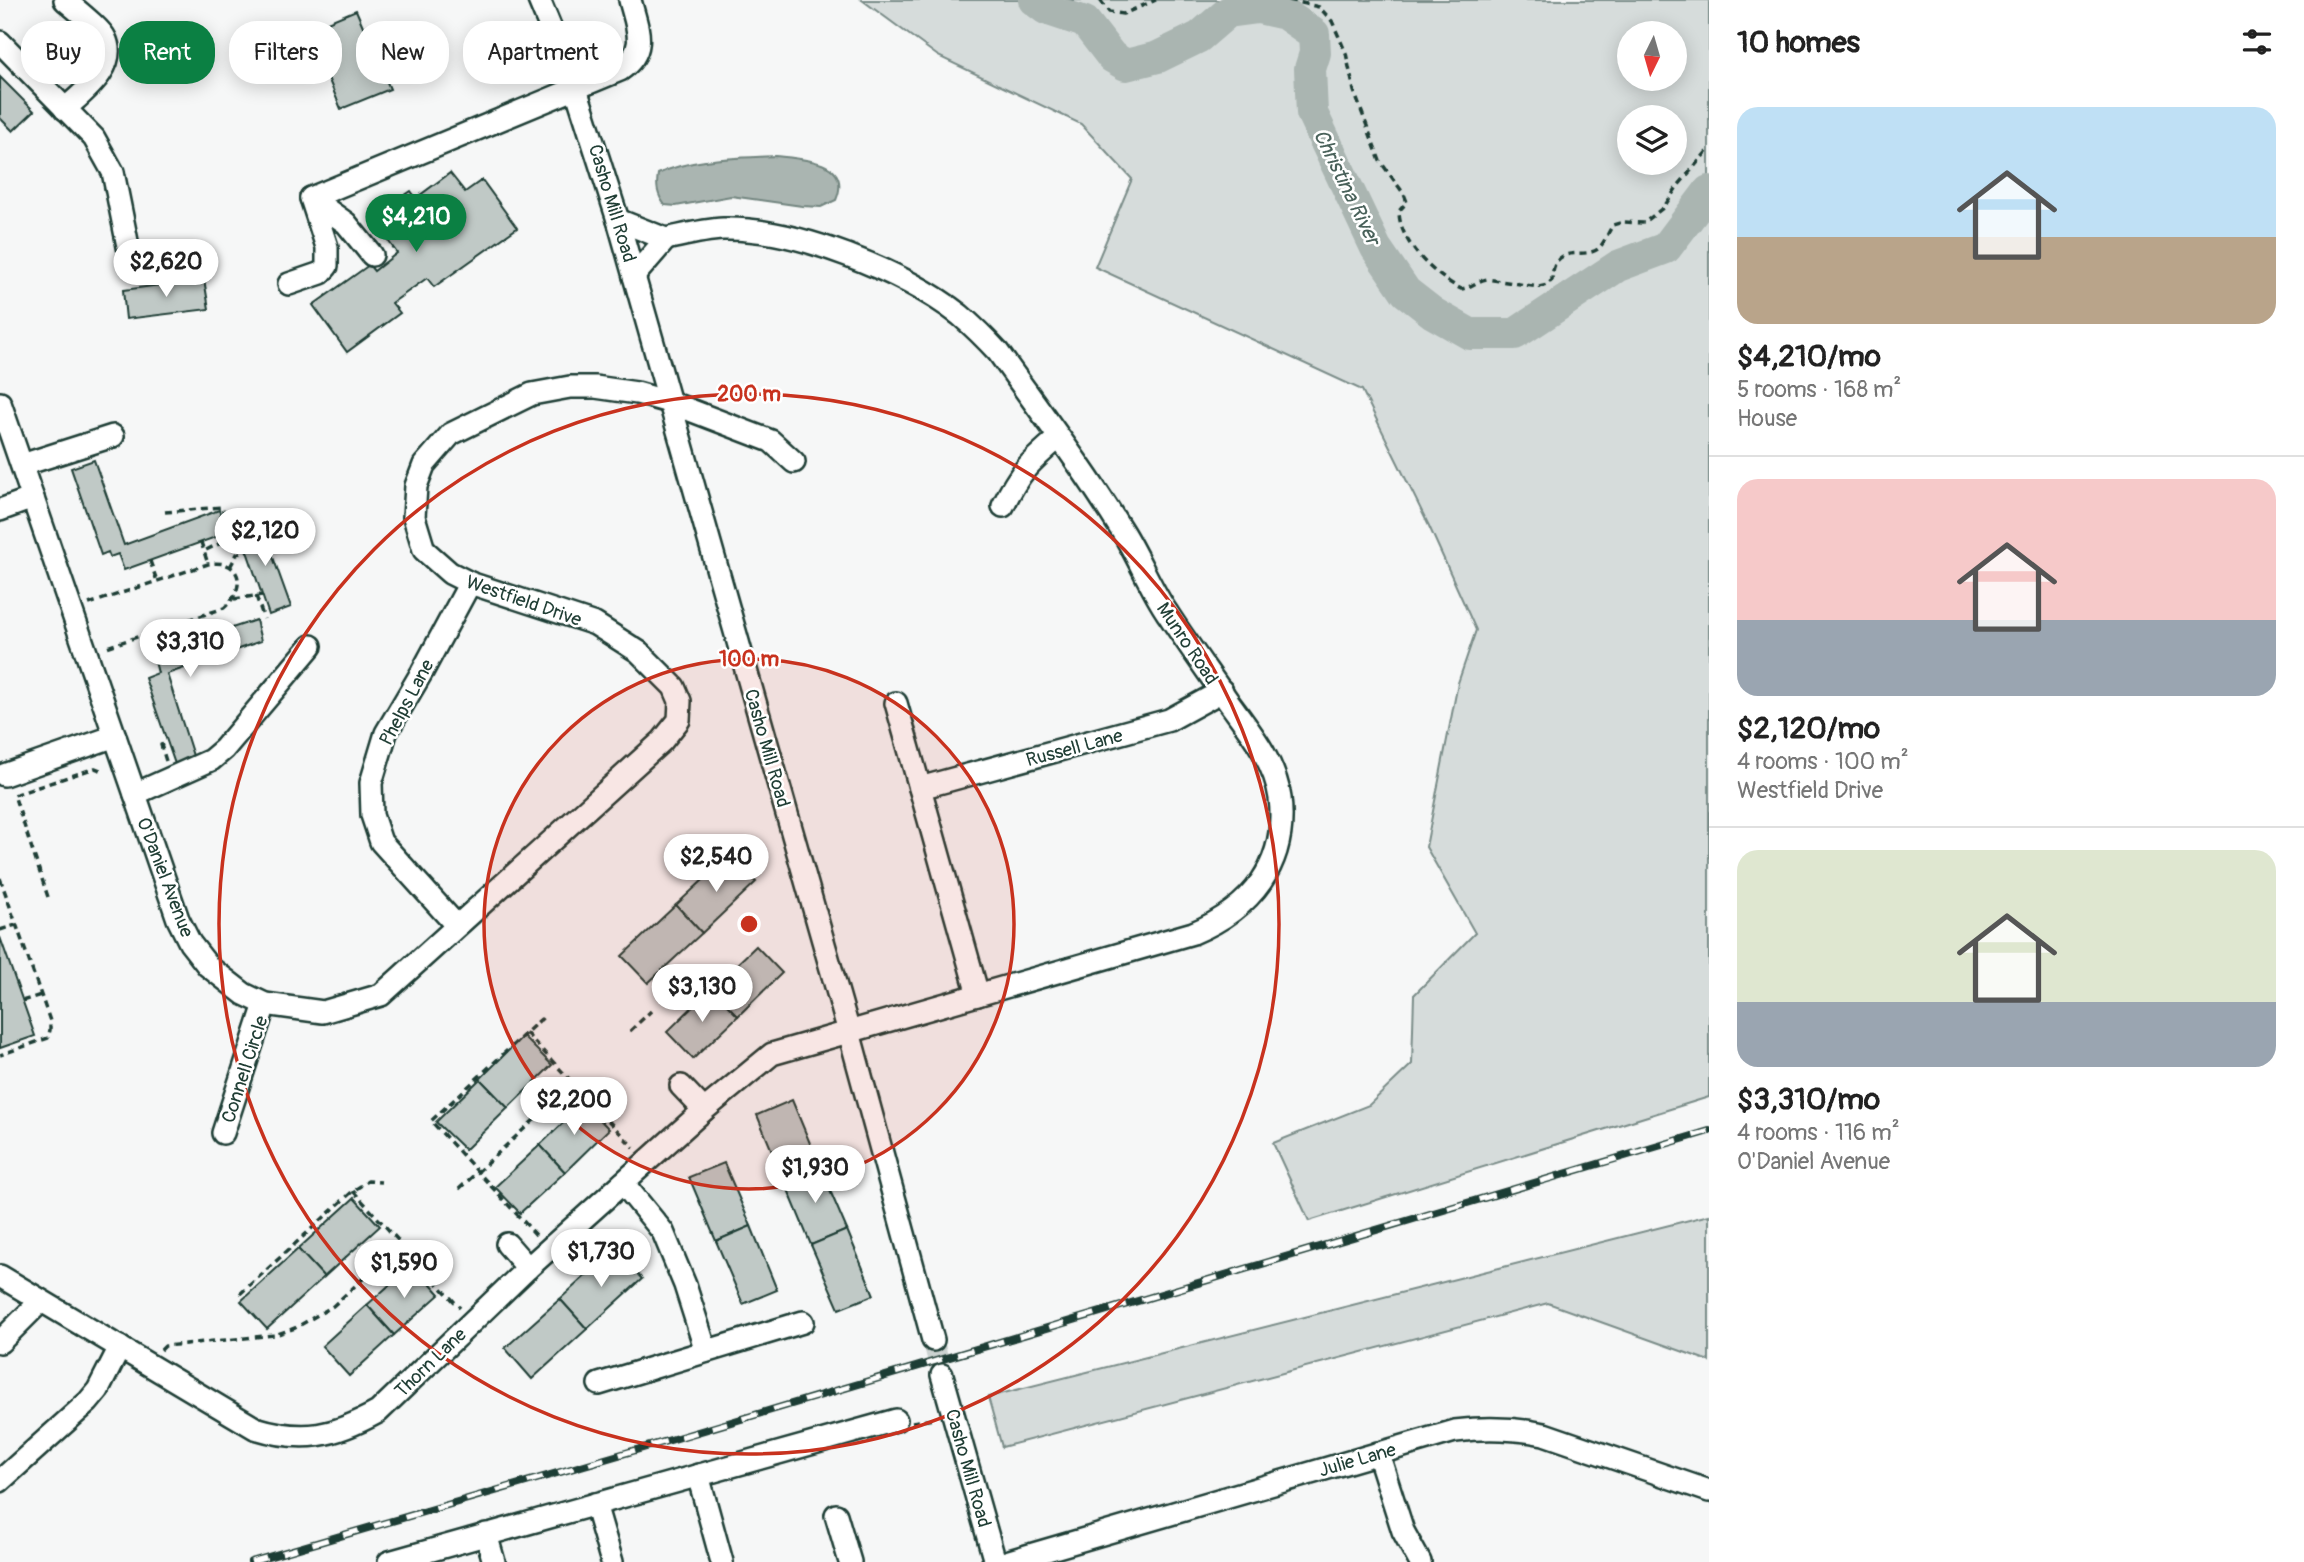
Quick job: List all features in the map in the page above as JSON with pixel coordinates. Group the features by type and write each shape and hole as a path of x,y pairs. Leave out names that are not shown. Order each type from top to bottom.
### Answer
{"street":[{"path":"65,0 105,37 107,51 106,65 96,79 65,109"},
{"name":"Casho Mill Road","path":"539,0 576,89 618,220 849,1032 933,1340"},
{"path":"311,198 620,70 631,62 638,51 639,36 630,0"},
{"path":"0,42 94,138 113,172 132,266"},
{"path":"311,198 346,223 372,255"},
{"path":"289,284 321,273 327,266 327,247 311,198"},
{"path":"618,220 666,239 634,276"},
{"name":"Munro Road","path":"666,239 699,231 725,229 768,233 810,243 901,279 933,297 982,334 998,352 1121,528 1166,612 1261,747 1276,780 1280,797 1279,839 1273,860 1251,896 1217,923 1193,933 849,1032"},
{"name":"Westfield Drive","path":"680,701 674,687 639,652 595,624 470,583 450,573 424,550 414,517 416,486 424,466 451,434 531,394 595,387 638,393 669,402 771,441 794,461"},
{"name":"O'Daniel Avenue","path":"0,403 178,919 190,943 208,966 226,981 265,1004 323,1012 381,995 662,741 679,720 680,701"},
{"path":"22,465 113,436"},
{"path":"1003,506 1017,477 1058,438"},
{"path":"0,510 33,498"},
{"name":"Phelps Lane","path":"456,925 381,842 372,815 371,783 386,733 470,583"},
{"path":"135,794 211,760 224,749 311,646"},
{"name":"Russell Lane","path":"920,788 1170,720 1222,691"},
{"path":"896,703 978,995"},
{"path":"4,775 115,736"},
{"name":"Connell Circle","path":"223,1133 265,1004"},
{"name":"Thorn Lane","path":"0,1276 255,1427 277,1434 301,1436 331,1433 353,1426 378,1412 528,1268 704,1110 772,1054 849,1032"},
{"path":"681,1086 704,1110"},
{"path":"623,1183 663,1232 685,1285 706,1351"},
{"path":"507,1244 528,1268"},
{"path":"0,1342 41,1301"},
{"path":"599,1384 803,1322"},
{"path":"0,1481 88,1402 98,1390 120,1347"},
{"name":"Casho Mill Road","path":"943,1375 995,1562"},
{"path":"389,1562 896,1420"},
{"name":"Julie Lane","path":"1006,1562 1455,1431 1476,1428 1544,1434 1709,1492"},
{"path":"1378,1454 1403,1531 1420,1562"},
{"path":"698,1475 722,1562"},
{"path":"596,1504 612,1562"},
{"path":"836,1515 850,1562"},
{"path":"486,1534 494,1562"}],"path":[{"path":"1100,0 1109,12 1123,15 1156,0"},
{"path":"1289,0 1319,7 1332,21 1346,53 1354,91 1380,162 1405,194 1408,202 1399,211 1399,219 1415,253 1461,289 1487,279 1539,287 1547,285 1552,281 1552,271 1562,256 1575,252 1591,252 1599,248 1614,225 1623,222 1644,223 1664,207 1709,149"},
{"path":"165,512 222,507 230,535 225,541 204,551"},
{"path":"201,542 208,564"},
{"path":"230,567 237,554 247,550"},
{"path":"149,561 157,581"},
{"path":"72,610 208,564 218,562 230,567 237,576 240,587 234,599 224,608 87,654"},
{"path":"234,599 262,595"},
{"path":"256,596 264,619"},
{"path":"167,743 160,745 167,763"},
{"path":"48,897 14,795 95,768 103,771"},
{"path":"0,878 50,1021 48,1038 0,1055"},
{"path":"0,930 16,925"},
{"path":"22,1001 41,995"},
{"path":"630,1031 651,1011"},
{"path":"537,1237 431,1121 541,1019 545,1023"},
{"path":"527,1033 634,1149"},
{"path":"459,1189 574,1083"},
{"path":"240,1294 354,1191 368,1181 381,1182"},
{"path":"354,1191 460,1308"},
{"path":"161,1350 165,1346 275,1335 295,1328 333,1306 401,1244"}],"shaded area":[{"path":"862,0 1709,0 1709,1097 1309,1221 1273,1143 1369,1105 1412,1064 1414,995 1475,933 1426,847 1458,683 1476,630 1429,526 1362,390 1095,267 1132,179 1081,124 938,56"},
{"path":"775,156 811,161 831,169 837,177 839,187 836,200 821,207 731,196 676,206 665,205 659,194 658,174 671,169 715,160"},
{"path":"1709,1215 1709,1361 1548,1303 1002,1447 988,1397"}],"building":[{"path":"356,10 361,21 356,21 356,84 388,84 390,89 341,109 331,84 342,84 342,21 330,21"},
{"path":"0,77 34,111 13,131 0,118"},
{"path":"450,173 465,192 482,180 517,228 434,287 427,278 392,303 400,313 347,352 313,305 369,265 374,271 397,253 374,221 375,215 411,191 416,198"},
{"path":"204,279 209,309 126,319 123,290"},
{"path":"94,460 124,545 219,510 227,533 124,570 118,554 110,557 108,552 101,555 71,468"},
{"path":"260,521 291,607 269,615 239,528"},
{"path":"256,620 261,641 167,674 194,759 175,764 145,678 158,673 153,654"},
{"path":"730,855 756,882 702,933 676,905"},
{"path":"676,905 702,933 648,983 622,956"},
{"path":"0,937 35,1036 0,1048"},
{"path":"756,946 782,973 738,1016 711,989"},
{"path":"711,989 738,1016 693,1059 667,1032"},
{"path":"523,1036 552,1065 508,1108 480,1079"},
{"path":"480,1079 508,1108 465,1150 436,1122"},
{"path":"792,1100 819,1165 784,1180 757,1115"},
{"path":"584,1103 609,1129 565,1172 540,1145"},
{"path":"540,1145 565,1172 520,1213 495,1187"},
{"path":"724,1163 751,1226 716,1241 689,1177"},
{"path":"819,1165 847,1230 811,1245 784,1180"},
{"path":"354,1198 380,1226 324,1277 298,1249"},
{"path":"751,1226 777,1290 743,1304 716,1241"},
{"path":"847,1230 874,1295 839,1309 811,1245"},
{"path":"298,1249 324,1277 267,1329 241,1301"},
{"path":"615,1249 642,1279 587,1329 560,1299"},
{"path":"413,1264 440,1294 394,1335 367,1305"},
{"path":"560,1299 587,1329 532,1379 505,1348"},
{"path":"367,1305 394,1335 349,1376 322,1346"}],"waterway":[{"name":"Christina River","path":"1034,0 1046,9 1085,22 1112,57 1126,65 1158,57 1199,37 1228,12 1258,8 1285,14 1314,34 1315,53 1310,69 1312,113 1376,248 1406,292 1433,313 1470,334 1515,334 1618,266 1666,248 1709,191"}],"tunnel":[{"path":"933,1340 942,1375"}],"railway":[{"path":"251,1562 1709,1131"}]}
